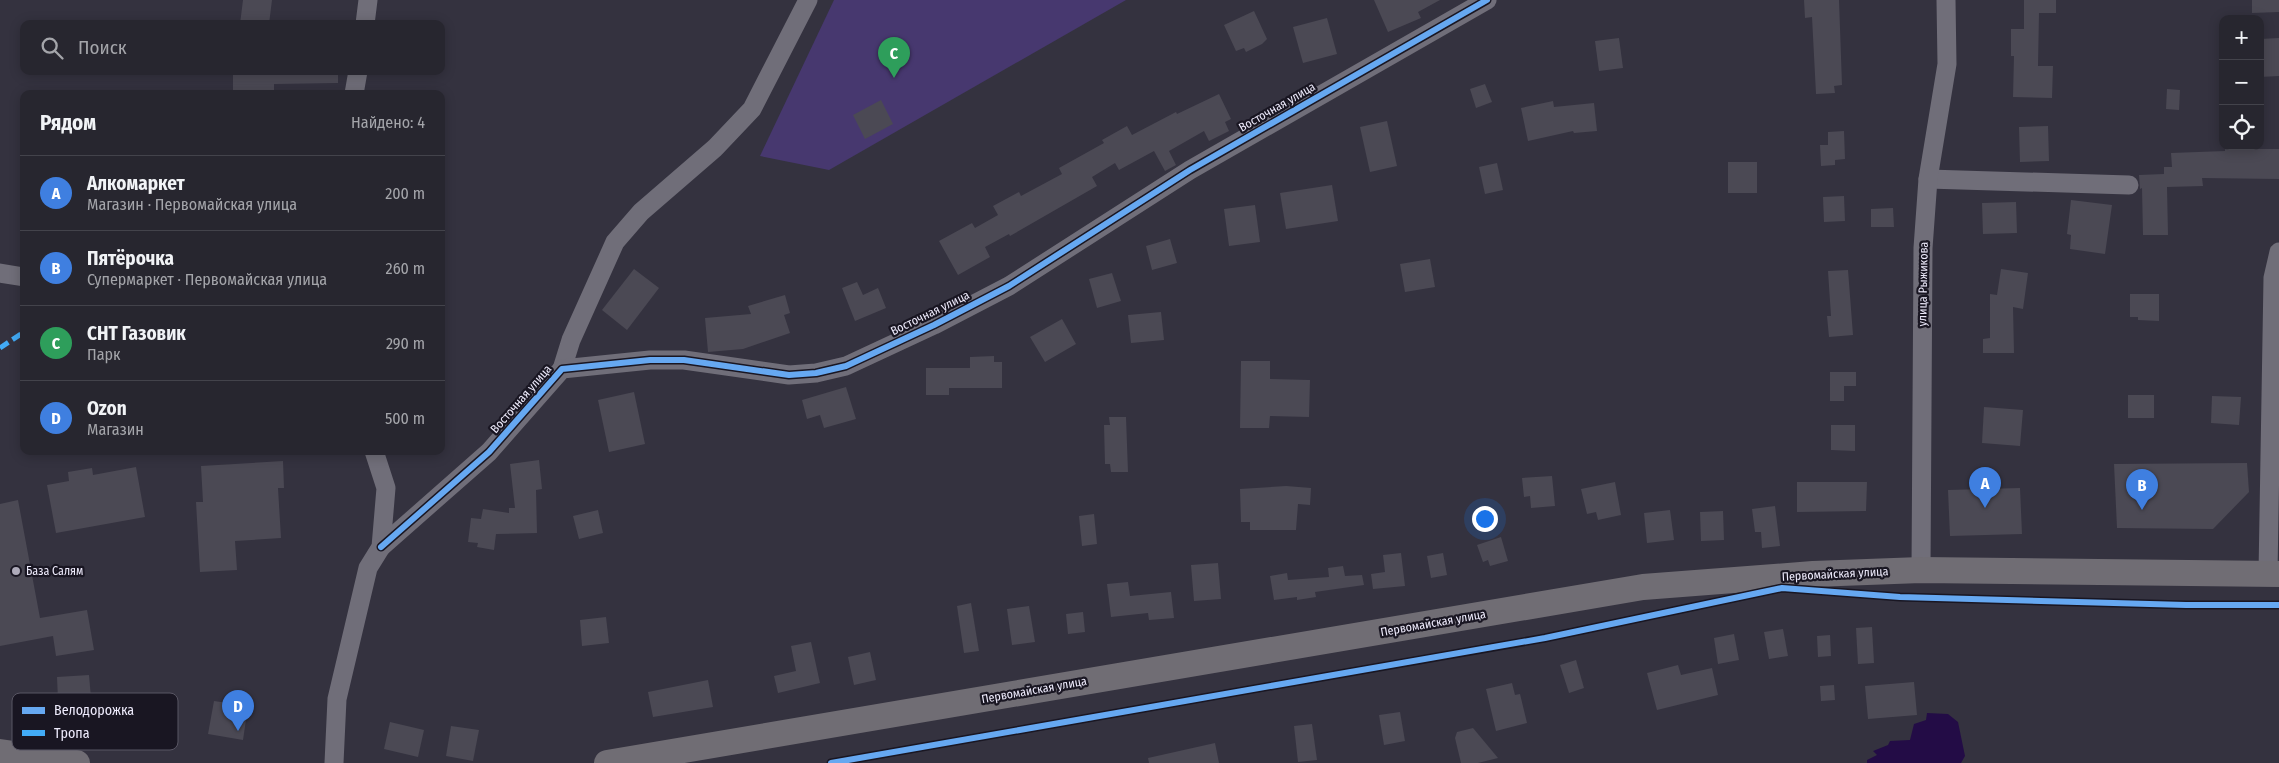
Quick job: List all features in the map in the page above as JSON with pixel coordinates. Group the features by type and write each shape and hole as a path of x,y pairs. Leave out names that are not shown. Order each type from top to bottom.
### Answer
{"main road":[{"name":"Первомайская улица","path":"607,763 1644,587 1813,574 1921,570 2274,574"},
{"path":"0,752 78,763"}],"street":[{"path":"366,20 368,0"},
{"path":"562,369 571,340 615,242 641,212 715,148 752,109 808,0"},
{"name":"Восточная улица","path":"381,547 489,452 562,369 650,360 684,360 789,375 816,373 846,366 934,325 1009,286 1190,170 1487,0"},
{"name":"улица Рыжикова","path":"1921,570 1922,248 1928,179 1947,64 1946,0"},
{"path":"355,90 357,75"},
{"path":"1928,179 2129,185"},
{"path":"2274,574 2273,278 2279,252"},
{"path":"0,273 20,276"},
{"path":"334,763 337,699 368,568 381,547 386,488 375,455"}],"shaded area":[{"path":"834,0 1126,0 829,170 760,156"},
{"path":"1927,713 1948,714 1958,722 1965,756 1961,763 1867,763 1867,760 1877,755 1873,751 1888,745 1890,741 1910,740 1914,724 1926,720"}],"building":[{"path":"243,0 272,0 270,20 240,20"},
{"path":"1374,0 1440,0 1418,12 1421,18 1388,32"},
{"path":"1804,0 1839,0 1842,85 1834,86 1835,93 1816,94 1812,17 1805,18"},
{"path":"2024,0 2056,0 2056,13 2039,13 2038,66 2053,66 2052,98 2013,97 2014,56 2011,56 2011,29 2024,29"},
{"path":"2252,0 2279,0 2279,12 2252,13"},
{"path":"1254,11 1267,39 1262,44 1246,52 1244,48 1236,51 1224,25"},
{"path":"1327,18 1337,54 1303,63 1293,27"},
{"path":"1619,38 1623,68 1599,71 1595,41"},
{"path":"2279,38 2279,76 2264,77 2264,39"},
{"path":"233,75 338,75 338,83 274,84 274,90 233,90"},
{"path":"1485,84 1492,102 1476,108 1470,89"},
{"path":"2167,89 2180,90 2179,110 2166,109"},
{"path":"1219,94 1231,119 1225,122 1229,131 1209,141 1204,131 1169,151 1176,165 1165,171 1154,151 1119,170 1115,163 1092,177 1097,186 1010,236 1009,234 985,247 990,257 958,275 939,241 972,223 975,228 998,215 993,206 1019,192 1021,196 1062,174 1059,168 1104,143 1102,140 1127,126 1132,135 1176,112 1177,114"},
{"path":"881,100 893,124 865,139 853,115"},
{"path":"1553,101 1554,107 1594,103 1597,131 1574,133 1573,131 1528,141 1521,108"},
{"path":"1387,121 1397,166 1370,172 1360,127"},
{"path":"2048,126 2049,161 2020,162 2019,127"},
{"path":"1844,131 1845,159 1835,160 1835,165 1821,166 1820,145 1828,145 1828,132"},
{"path":"2279,149 2279,179 2202,178 2203,186 2167,187 2168,235 2143,235 2142,188 2140,189 2139,175 2164,174 2164,167 2172,167 2171,153"},
{"path":"1728,162 1757,162 1757,193 1728,193"},
{"path":"1497,163 1503,190 1485,194 1479,167"},
{"path":"1332,185 1338,221 1286,229 1280,193"},
{"path":"1844,196 1845,221 1824,222 1823,197"},
{"path":"2071,200 2112,205 2105,254 2070,249 2071,235 2067,234"},
{"path":"2016,202 2017,233 1983,234 1982,203"},
{"path":"1255,205 1260,242 1229,246 1224,209"},
{"path":"1893,208 1894,227 1871,227 1871,209"},
{"path":"1170,239 1177,263 1152,270 1146,246"},
{"path":"1430,259 1435,287 1405,292 1400,264"},
{"path":"634,269 659,288 627,330 602,310"},
{"path":"2001,269 2028,273 2023,309 2013,307 2014,353 1983,353 1983,339 1990,338 1990,294 1997,295"},
{"path":"1848,270 1853,335 1829,337 1827,316 1831,316 1828,271"},
{"path":"1112,273 1121,301 1097,308 1089,279"},
{"path":"857,282 863,295 878,288 886,308 855,321 842,288"},
{"path":"2130,294 2159,294 2159,321 2138,320 2138,317 2130,317"},
{"path":"785,295 790,313 784,315 790,333 743,349 708,352 705,318 751,314 748,306"},
{"path":"1161,312 1164,340 1131,343 1128,315"},
{"path":"1062,319 1076,344 1045,362 1030,337"},
{"path":"994,356 994,362 1002,362 1002,388 949,388 949,395 926,395 926,368 970,368 970,357"},
{"path":"1241,361 1270,361 1270,379 1310,380 1309,417 1270,416 1269,428 1240,428"},
{"path":"1830,372 1856,372 1856,386 1844,386 1844,401 1830,401"},
{"path":"846,387 856,419 824,428 820,415 807,419 802,400"},
{"path":"634,392 645,444 609,452 598,400"},
{"path":"2128,395 2154,395 2154,418 2128,418"},
{"path":"2212,396 2241,397 2239,425 2211,423"},
{"path":"1984,407 2023,410 2020,446 1982,443"},
{"path":"1109,417 1126,417 1128,472 1111,472 1110,464 1105,464 1104,425 1110,425"},
{"path":"1831,425 1855,425 1855,451 1831,450"},
{"path":"539,460 542,489 536,490 537,533 496,534 494,550 477,547 478,543 468,542 471,518 481,519 483,509 509,513 509,508 515,508 510,464"},
{"path":"283,461 284,488 278,488 281,538 235,541 237,570 200,572 196,502 203,502 201,466"},
{"path":"2247,463 2249,492 2213,529 2117,528 2114,464"},
{"path":"136,467 145,517 56,533 47,485 69,481 68,472 92,468 93,475"},
{"path":"1552,476 1555,506 1531,508 1530,496 1524,497 1522,478"},
{"path":"1615,482 1621,515 1598,520 1596,512 1587,514 1581,489"},
{"path":"1797,482 1867,482 1866,511 1797,512"},
{"path":"1286,486 1311,488 1310,505 1298,504 1296,530 1250,530 1250,522 1241,522 1240,489"},
{"path":"2020,488 2022,534 1950,536 1948,490"},
{"name":"База Салям","path":"18,500 40,618 87,610 94,650 56,656 53,636 0,646 0,504"},
{"path":"1775,506 1780,546 1762,548 1761,532 1755,532 1752,509"},
{"path":"598,510 603,533 579,539 573,516"},
{"path":"1670,510 1674,540 1647,543 1644,513"},
{"path":"1723,511 1724,540 1701,541 1700,512"},
{"path":"1094,514 1097,544 1082,546 1079,516"},
{"path":"1501,537 1508,561 1490,566 1488,560 1483,562 1477,545"},
{"path":"1401,553 1405,586 1373,589 1371,574 1385,572 1383,555"},
{"path":"1443,553 1447,575 1431,578 1427,556"},
{"path":"1218,563 1221,599 1194,601 1191,565"},
{"path":"1343,566 1345,576 1362,575 1364,585 1315,592 1316,597 1297,600 1297,597 1274,600 1270,576 1287,573 1288,580 1329,577 1328,568"},
{"path":"1128,582 1130,596 1171,592 1174,618 1149,620 1148,613 1111,617 1107,584"},
{"path":"971,603 979,651 964,653 957,606"},
{"path":"1029,606 1035,642 1012,645 1007,609"},
{"path":"1083,612 1085,632 1068,634 1066,614"},
{"path":"606,617 609,643 582,646 580,620"},
{"path":"1872,627 1874,663 1858,664 1856,628"},
{"path":"1783,629 1788,656 1769,659 1764,632"},
{"path":"1734,634 1739,660 1718,664 1714,638"},
{"path":"1830,635 1831,656 1818,657 1817,636"},
{"path":"811,642 820,683 778,693 774,676 796,671 791,646"},
{"path":"870,652 876,680 854,685 848,657"},
{"path":"1576,660 1584,688 1569,693 1560,665"},
{"path":"1678,665 1681,675 1712,668 1718,695 1657,710 1647,673"},
{"path":"89,675 91,693 58,693 57,677"},
{"path":"708,680 713,707 653,717 648,692"},
{"path":"1914,682 1917,715 1868,719 1865,686"},
{"path":"1512,683 1515,695 1520,694 1527,723 1496,731 1486,689"},
{"path":"1834,685 1835,700 1821,701 1820,686"},
{"path":"214,701 248,706 243,740 208,734"},
{"path":"1400,712 1405,741 1384,745 1379,715"},
{"path":"390,722 424,730 418,757 384,749"},
{"path":"1312,724 1317,760 1298,762 1294,726"},
{"path":"451,726 479,730 473,761 446,756"},
{"path":"1473,728 1498,758 1478,763 1461,763 1455,738 1457,732"},
{"path":"1215,743 1219,763 1149,763 1148,758"}],"marked path":[{"path":"0,348 20,335"}],"cycle path":[{"path":"381,547 489,452 562,369 650,360 684,360 789,375 816,373 846,366 934,325 1009,286 1190,170 1487,0"},
{"path":"831,763 1545,638 1782,588 1900,597 2186,605 2279,605"}],"place":[{"name":"СНТ Газовик","path":"894,78"},
{"name":"Алкомаркет","path":"1985,508"},
{"name":"Пятёрочка","path":"2142,510"},
{"name":"База Салям","path":"16,571"},
{"name":"Ozon","path":"238,731"}]}
